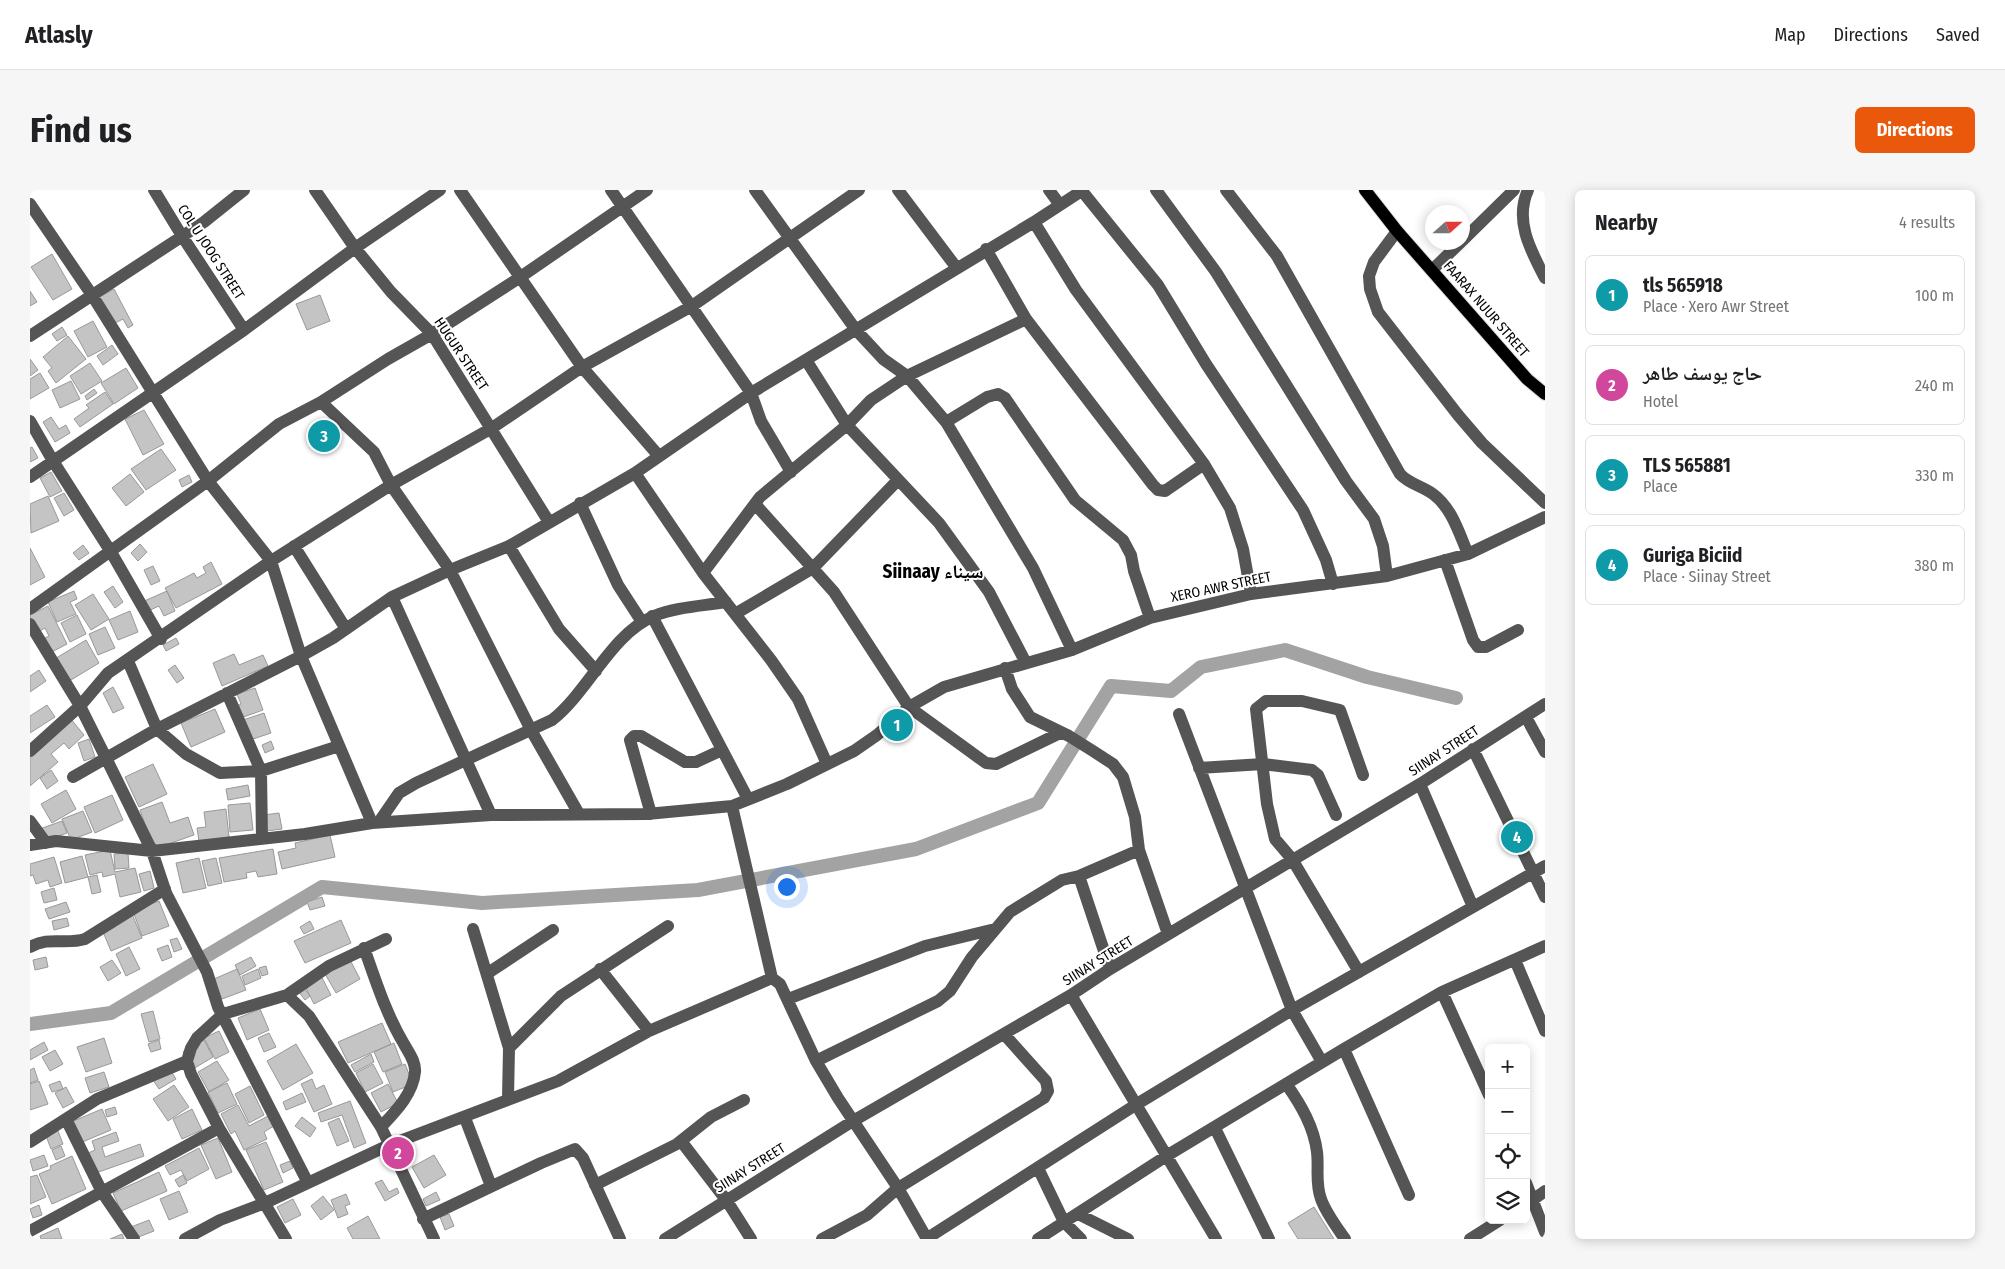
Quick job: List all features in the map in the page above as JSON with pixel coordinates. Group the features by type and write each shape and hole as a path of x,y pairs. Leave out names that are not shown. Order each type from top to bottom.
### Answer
{"main road":[{"name":"FAARAX NUUR STREET","path":"1365,190 1397,231 1526,379 1545,394"}],"street":[{"name":"COL U JOOG STREET","path":"154,190 244,330"},
{"path":"30,336 182,236 244,190"},
{"name":"HUGUR STREET","path":"315,190 354,248 391,292 432,334 549,522"},
{"path":"30,477 151,392 244,330 354,248 440,190"},
{"path":"460,190 582,367 658,455"},
{"path":"611,190 751,393 761,421 791,472"},
{"path":"30,609 208,481 280,424 321,402 520,278 647,190"},
{"path":"755,190 856,330 883,359 907,376 946,422 1033,568 1072,650"},
{"path":"30,751 80,706 99,681 161,640 271,561 391,485 492,428 582,367 692,306 859,190"},
{"path":"898,190 956,267"},
{"path":"1049,190 1060,205"},
{"path":"73,777 157,729 301,656 346,629 392,597 450,570 509,546 634,472 751,393 956,267 1034,222 1083,190 1158,285 1206,364 1303,510 1326,560 1333,584"},
{"path":"1156,190 1216,272 1346,481 1374,519 1383,546 1387,576"},
{"path":"1226,190 1277,256 1400,474 1407,482 1432,494 1443,504 1455,521 1468,554"},
{"path":"1470,234 1514,190"},
{"path":"1528,190 1523,201 1523,228 1531,250 1545,278"},
{"path":"30,204 92,295 208,481 271,561 301,656 339,746 375,823 399,793 552,720 563,711 626,636 647,619 663,612 726,602"},
{"path":"1034,222 1076,290 1204,464 1230,508 1243,549 1251,594"},
{"path":"1397,231 1374,262 1369,276 1370,289 1378,312 1476,436 1545,503"},
{"path":"986,249 1026,319 1158,490 1165,491 1204,464"},
{"path":"1432,270 1453,250"},
{"path":"703,573 771,486 848,425 871,400 907,376 1026,319"},
{"path":"806,360 848,425 939,523 989,592 1026,662"},
{"path":"946,422 987,397 998,394 1005,398 1075,500 1123,540 1131,555 1134,571 1150,618"},
{"path":"321,402 374,452 391,485 450,570 531,730 579,814"},
{"path":"30,421 111,552 161,640"},
{"path":"634,472 703,573 772,660 798,699 827,764"},
{"path":"735,614 813,568 898,480"},
{"path":"580,504 618,585 647,619 748,799"},
{"path":"756,504 839,599 909,706 986,763 996,764 1064,734"},
{"name":"XERO AWR STREET","path":"30,845 56,841 152,851 262,839 375,823 491,815 651,814 732,806 854,751 877,735 909,706 944,687 1072,650 1150,618 1251,594 1387,576 1468,554 1545,517"},
{"path":"294,546 346,629"},
{"path":"509,546 558,629 596,671"},
{"path":"1445,560 1473,640 1478,648 1486,647 1518,630"},
{"path":"392,597 491,815"},
{"path":"30,624 80,706 106,758 152,851 165,889 207,972 218,1007 308,1183"},
{"path":"128,661 157,729 186,754 220,773 261,771 339,746"},
{"path":"1005,668 1012,689 1030,717 1093,750 1113,764 1124,777 1135,817 1139,850 1168,934"},
{"path":"227,694 261,771 262,839"},
{"path":"1359,972 1292,859 1275,838 1267,804 1256,709 1266,701 1302,701 1340,710 1363,775"},
{"name":"SIINAY STREET","path":"665,1239 853,1121 1071,996 1110,969 1420,784 1545,704"},
{"path":"1179,714 1292,1010 1322,1062"},
{"path":"1526,717 1545,752"},
{"path":"651,814 630,740 634,736 641,736 685,762 696,762 722,750"},
{"path":"1473,749 1540,869 1545,897"},
{"path":"1199,768 1263,764 1312,770 1318,775 1336,815"},
{"path":"1420,784 1473,907"},
{"path":"732,806 772,978 780,984 788,999 816,1061 898,1188 927,1239 1137,1104 1292,1010 1540,869"},
{"path":"30,821 46,843"},
{"path":"816,1061 938,1001 950,991 972,957 1010,912 1062,880 1079,876 1139,850"},
{"path":"1079,876 1110,969"},
{"path":"30,947 48,940 71,943 86,939 165,889"},
{"path":"509,1048 547,1008 600,969 668,926"},
{"path":"473,929 488,973 509,1048 508,1098"},
{"path":"788,999 924,946 996,929"},
{"path":"488,973 553,930"},
{"path":"286,1239 219,1128 191,1074 187,1061 190,1048 197,1038 223,1014 287,995 318,973 364,948 386,939"},
{"path":"1038,1239 1168,1155 1442,992 1545,946"},
{"path":"364,948 383,1003 412,1058 416,1070 414,1082 399,1108 381,1126"},
{"path":"1515,960 1545,1031"},
{"path":"600,969 649,1031"},
{"path":"185,1239 220,1220 265,1203 389,1145 465,1118 508,1098 558,1081 649,1031 772,978"},
{"path":"1442,992 1486,1089"},
{"path":"287,995 309,1016 381,1126 423,1219 429,1237"},
{"path":"1071,996 1168,1155 1216,1239"},
{"path":"822,1239 867,1215 898,1188 1044,1098 1048,1091 1046,1081 1004,1034"},
{"path":"1344,1049 1409,1195"},
{"path":"30,1142 98,1099 187,1061"},
{"path":"1287,1085 1304,1110 1313,1134 1317,1151 1317,1181 1321,1199 1344,1239"},
{"path":"595,1185 681,1141 711,1117 744,1100"},
{"path":"465,1118 491,1186"},
{"path":"66,1119 102,1192 134,1239"},
{"path":"30,1231 219,1128"},
{"path":"1215,1128 1269,1239"},
{"path":"681,1141 727,1201 751,1239"},
{"path":"423,1219 491,1186 575,1149 583,1158 620,1239"},
{"path":"1038,1168 1064,1222 1081,1239"},
{"path":"1545,1191 1530,1202 1545,1232"},
{"path":"1078,1214 1128,1239"},
{"path":"1474,1238 1494,1224"}],"building":[{"path":"52,254 72,289 53,300 31,267"},
{"path":"114,289 133,325 128,328 123,319 113,324 99,297"},
{"path":"30,291 37,302 30,306"},
{"path":"320,295 330,321 307,330 296,304"},
{"path":"93,321 107,347 88,357 74,331"},
{"path":"62,327 67,335 57,341 52,334"},
{"path":"68,336 86,359 56,383 48,371 52,368 43,357"},
{"path":"112,345 118,354 103,365 97,356"},
{"path":"30,359 38,370 30,376"},
{"path":"90,363 102,381 81,394 70,376"},
{"path":"126,368 138,388 114,404 101,383"},
{"path":"40,373 49,388 30,399 30,379"},
{"path":"71,381 80,399 60,408 52,390"},
{"path":"94,389 97,393 87,400 85,396"},
{"path":"105,392 113,404 80,427 74,419 89,408 86,405"},
{"path":"144,410 164,444 143,455 125,419"},
{"path":"51,417 59,429 66,425 70,433 55,442 43,422"},
{"path":"32,447 38,458 30,462 30,448"},
{"path":"161,449 176,470 146,490 131,469"},
{"path":"51,472 62,491 50,497 40,478"},
{"path":"130,474 144,492 126,506 112,488"},
{"path":"189,475 192,482 182,487 179,480"},
{"path":"64,493 74,510 64,516 54,498"},
{"path":"48,496 59,521 31,533 30,504"},
{"path":"140,544 147,552 138,561 131,553"},
{"path":"83,545 89,553 79,560 73,553"},
{"path":"30,548 45,577 30,585"},
{"path":"211,562 222,584 176,608 165,588 194,573 197,578 206,573 203,567"},
{"path":"153,566 160,581 151,585 144,570"},
{"path":"113,586 123,602 115,608 104,592"},
{"path":"74,591 77,599 70,602 76,614 57,622 48,602"},
{"path":"167,591 175,611 164,616 159,606 146,612 142,602"},
{"path":"93,594 109,619 91,630 75,605"},
{"path":"48,606 67,644 48,654 41,640 49,636 45,628 36,633 30,621 30,615"},
{"path":"130,611 138,632 118,640 109,620"},
{"path":"77,615 86,634 70,642 61,623"},
{"path":"105,627 115,648 98,655 89,634"},
{"path":"176,638 179,644 166,651 163,645"},
{"path":"86,640 99,663 66,683 53,660"},
{"path":"234,654 239,665 263,655 268,666 222,686 213,663"},
{"path":"175,665 184,678 177,683 168,670"},
{"path":"39,670 46,681 30,692 30,676"},
{"path":"113,687 124,708 113,713 103,693"},
{"path":"255,688 263,710 238,719 234,707 241,704 237,694"},
{"path":"47,705 55,717 30,733 30,716"},
{"path":"215,709 225,732 191,747 181,723"},
{"path":"264,713 271,733 247,741 240,721"},
{"path":"70,718 84,735 69,749 64,743 51,754 58,762 30,786 30,754"},
{"path":"89,739 95,757 84,761 78,743"},
{"path":"271,741 274,749 265,753 262,745"},
{"path":"153,764 167,794 139,807 125,777"},
{"path":"51,770 58,781 47,789 40,778"},
{"path":"248,785 250,796 228,800 226,789"},
{"path":"66,790 76,809 52,823 41,804"},
{"path":"112,795 123,820 95,833 84,807"},
{"path":"162,802 170,823 188,817 194,835 154,849 140,810"},
{"path":"250,803 253,830 230,832 228,805"},
{"path":"226,809 229,837 199,841 197,828 206,827 204,812"},
{"path":"83,811 92,832 71,840 62,819"},
{"path":"279,813 282,829 266,831 264,815"},
{"path":"62,821 67,833 41,842 37,830"},
{"path":"330,835 335,857 282,869 278,852 296,848 295,843"},
{"path":"273,849 277,874 258,877 256,871 246,873 247,878 224,882 219,858"},
{"path":"110,850 115,872 135,868 141,892 120,897 115,874 103,877 102,872 90,875 85,855"},
{"path":"128,853 129,868 115,869 114,854"},
{"path":"82,856 88,877 65,883 60,862"},
{"path":"54,857 62,883 50,887 48,880 36,884 33,875 30,876 30,864"},
{"path":"199,858 206,888 183,893 176,863"},
{"path":"216,858 222,883 208,886 202,861"},
{"path":"150,871 154,888 144,891 139,874"},
{"path":"97,875 101,892 92,894 88,877"},
{"path":"54,888 57,900 44,903 41,892"},
{"path":"322,897 325,906 310,910 307,902"},
{"path":"159,901 169,926 142,936 133,911"},
{"path":"66,902 70,912 49,919 45,909"},
{"path":"132,914 142,938 111,951 101,927"},
{"path":"67,918 69,926 54,930 52,921"},
{"path":"341,920 351,943 305,963 294,941"},
{"path":"310,921 314,929 304,934 300,927"},
{"path":"177,938 182,949 174,952 170,940"},
{"path":"168,945 172,957 162,961 157,949"},
{"path":"129,947 140,969 126,976 116,954"},
{"path":"46,957 48,967 35,970 33,960"},
{"path":"251,957 256,966 240,975 235,965"},
{"path":"349,958 360,979 336,993 324,972"},
{"path":"112,960 121,973 108,981 100,967"},
{"path":"266,966 268,974 262,976 259,968"},
{"path":"237,969 246,990 222,999 214,979"},
{"path":"258,969 261,978 245,985 242,976"},
{"path":"320,974 331,995 314,1004 303,982"},
{"path":"303,987 310,996 305,1000 298,991"},
{"path":"260,1009 269,1030 247,1040 238,1018"},
{"path":"153,1011 160,1039 149,1042 141,1014"},
{"path":"382,1023 391,1044 348,1063 338,1042"},
{"path":"219,1031 229,1052 215,1059 204,1038"},
{"path":"269,1033 276,1047 264,1052 258,1038"},
{"path":"104,1038 112,1063 86,1072 77,1047"},
{"path":"159,1040 161,1049 151,1052 148,1044"},
{"path":"204,1040 213,1057 193,1069 183,1052"},
{"path":"44,1042 48,1050 30,1060 30,1050"},
{"path":"394,1043 402,1064 383,1072 374,1052"},
{"path":"296,1044 313,1073 283,1090 267,1061"},
{"path":"55,1050 63,1064 50,1071 42,1057"},
{"path":"371,1054 374,1062 355,1072 351,1065"},
{"path":"217,1061 229,1080 209,1092 198,1072"},
{"path":"373,1064 383,1083 365,1092 356,1073"},
{"path":"405,1064 413,1084 393,1092 385,1072"},
{"path":"34,1068 38,1080 30,1083 30,1070"},
{"path":"170,1069 176,1079 159,1089 153,1080"},
{"path":"104,1072 109,1087 90,1093 85,1078"},
{"path":"312,1079 316,1089 324,1085 332,1104 314,1112 301,1084"},
{"path":"39,1081 48,1104 30,1110 30,1084"},
{"path":"60,1081 63,1089 52,1092 49,1085"},
{"path":"227,1083 237,1104 218,1113 208,1092"},
{"path":"388,1084 398,1103 381,1112 371,1093"},
{"path":"174,1085 189,1107 168,1121 153,1099"},
{"path":"250,1086 264,1115 249,1123 235,1094"},
{"path":"66,1087 74,1102 63,1108 55,1093"},
{"path":"302,1093 306,1102 286,1110 283,1102"},
{"path":"350,1101 366,1143 354,1148 342,1115 321,1122 318,1113"},
{"path":"238,1105 249,1126 268,1116 274,1126 264,1132 267,1139 244,1150 235,1131 231,1134 221,1114"},
{"path":"115,1107 117,1114 107,1117 105,1110"},
{"path":"102,1109 111,1130 80,1143 71,1122"},
{"path":"192,1109 202,1130 182,1139 173,1119"},
{"path":"302,1117 316,1128 310,1137 295,1126"},
{"path":"339,1118 349,1141 337,1146 328,1123"},
{"path":"58,1131 63,1144 51,1149 46,1136"},
{"path":"116,1132 119,1141 102,1147 105,1157 140,1144 144,1156 93,1174 86,1154 95,1150 92,1141"},
{"path":"218,1138 232,1172 216,1179 201,1145"},
{"path":"266,1142 283,1182 264,1190 246,1150"},
{"path":"61,1146 65,1156 56,1160 52,1150"},
{"path":"199,1148 209,1169 187,1181 181,1170 170,1175 165,1166"},
{"path":"44,1155 48,1166 33,1171 30,1160"},
{"path":"434,1155 446,1175 424,1188 412,1167"},
{"path":"72,1156 86,1189 52,1204 39,1174 51,1169 50,1166"},
{"path":"290,1161 293,1168 283,1173 280,1165"},
{"path":"159,1172 167,1191 121,1211 113,1193"},
{"path":"37,1175 46,1197 30,1204 30,1177"},
{"path":"183,1175 187,1183 179,1187 175,1180"},
{"path":"382,1180 389,1192 397,1188 399,1193 385,1201 375,1183"},
{"path":"179,1191 188,1212 169,1220 160,1199"},
{"path":"436,1192 440,1200 426,1206 423,1199"},
{"path":"346,1194 350,1204 345,1206 348,1214 338,1218 331,1200"},
{"path":"323,1196 334,1210 321,1220 311,1206"},
{"path":"293,1199 301,1215 285,1223 277,1207"},
{"path":"39,1205 42,1215 33,1218 30,1209"},
{"path":"1314,1207 1334,1239 1298,1239 1288,1223"},
{"path":"449,1214 454,1226 445,1230 440,1217"},
{"path":"368,1216 380,1239 353,1239 347,1228"},
{"path":"149,1220 154,1231 136,1238 131,1227"},
{"path":"58,1228 62,1239 41,1239 40,1236"},
{"path":"122,1234 124,1239 110,1239"}],"waterway":[{"path":"30,1024 111,1013 322,887 482,903 698,890 916,849 1038,803 1111,686 1171,691 1201,667 1285,650 1367,677 1456,698"}],"place":[{"name":"TLS 565881","path":"324,436"},
{"name":"tls 565918","path":"897,725"},
{"name":"Guriga Biciid","path":"1517,837"},
{"name":"حاج يوسف طاهر","path":"398,1153"}],"district":[{"name":"Siinaay سيناء","path":"933,571"}]}
